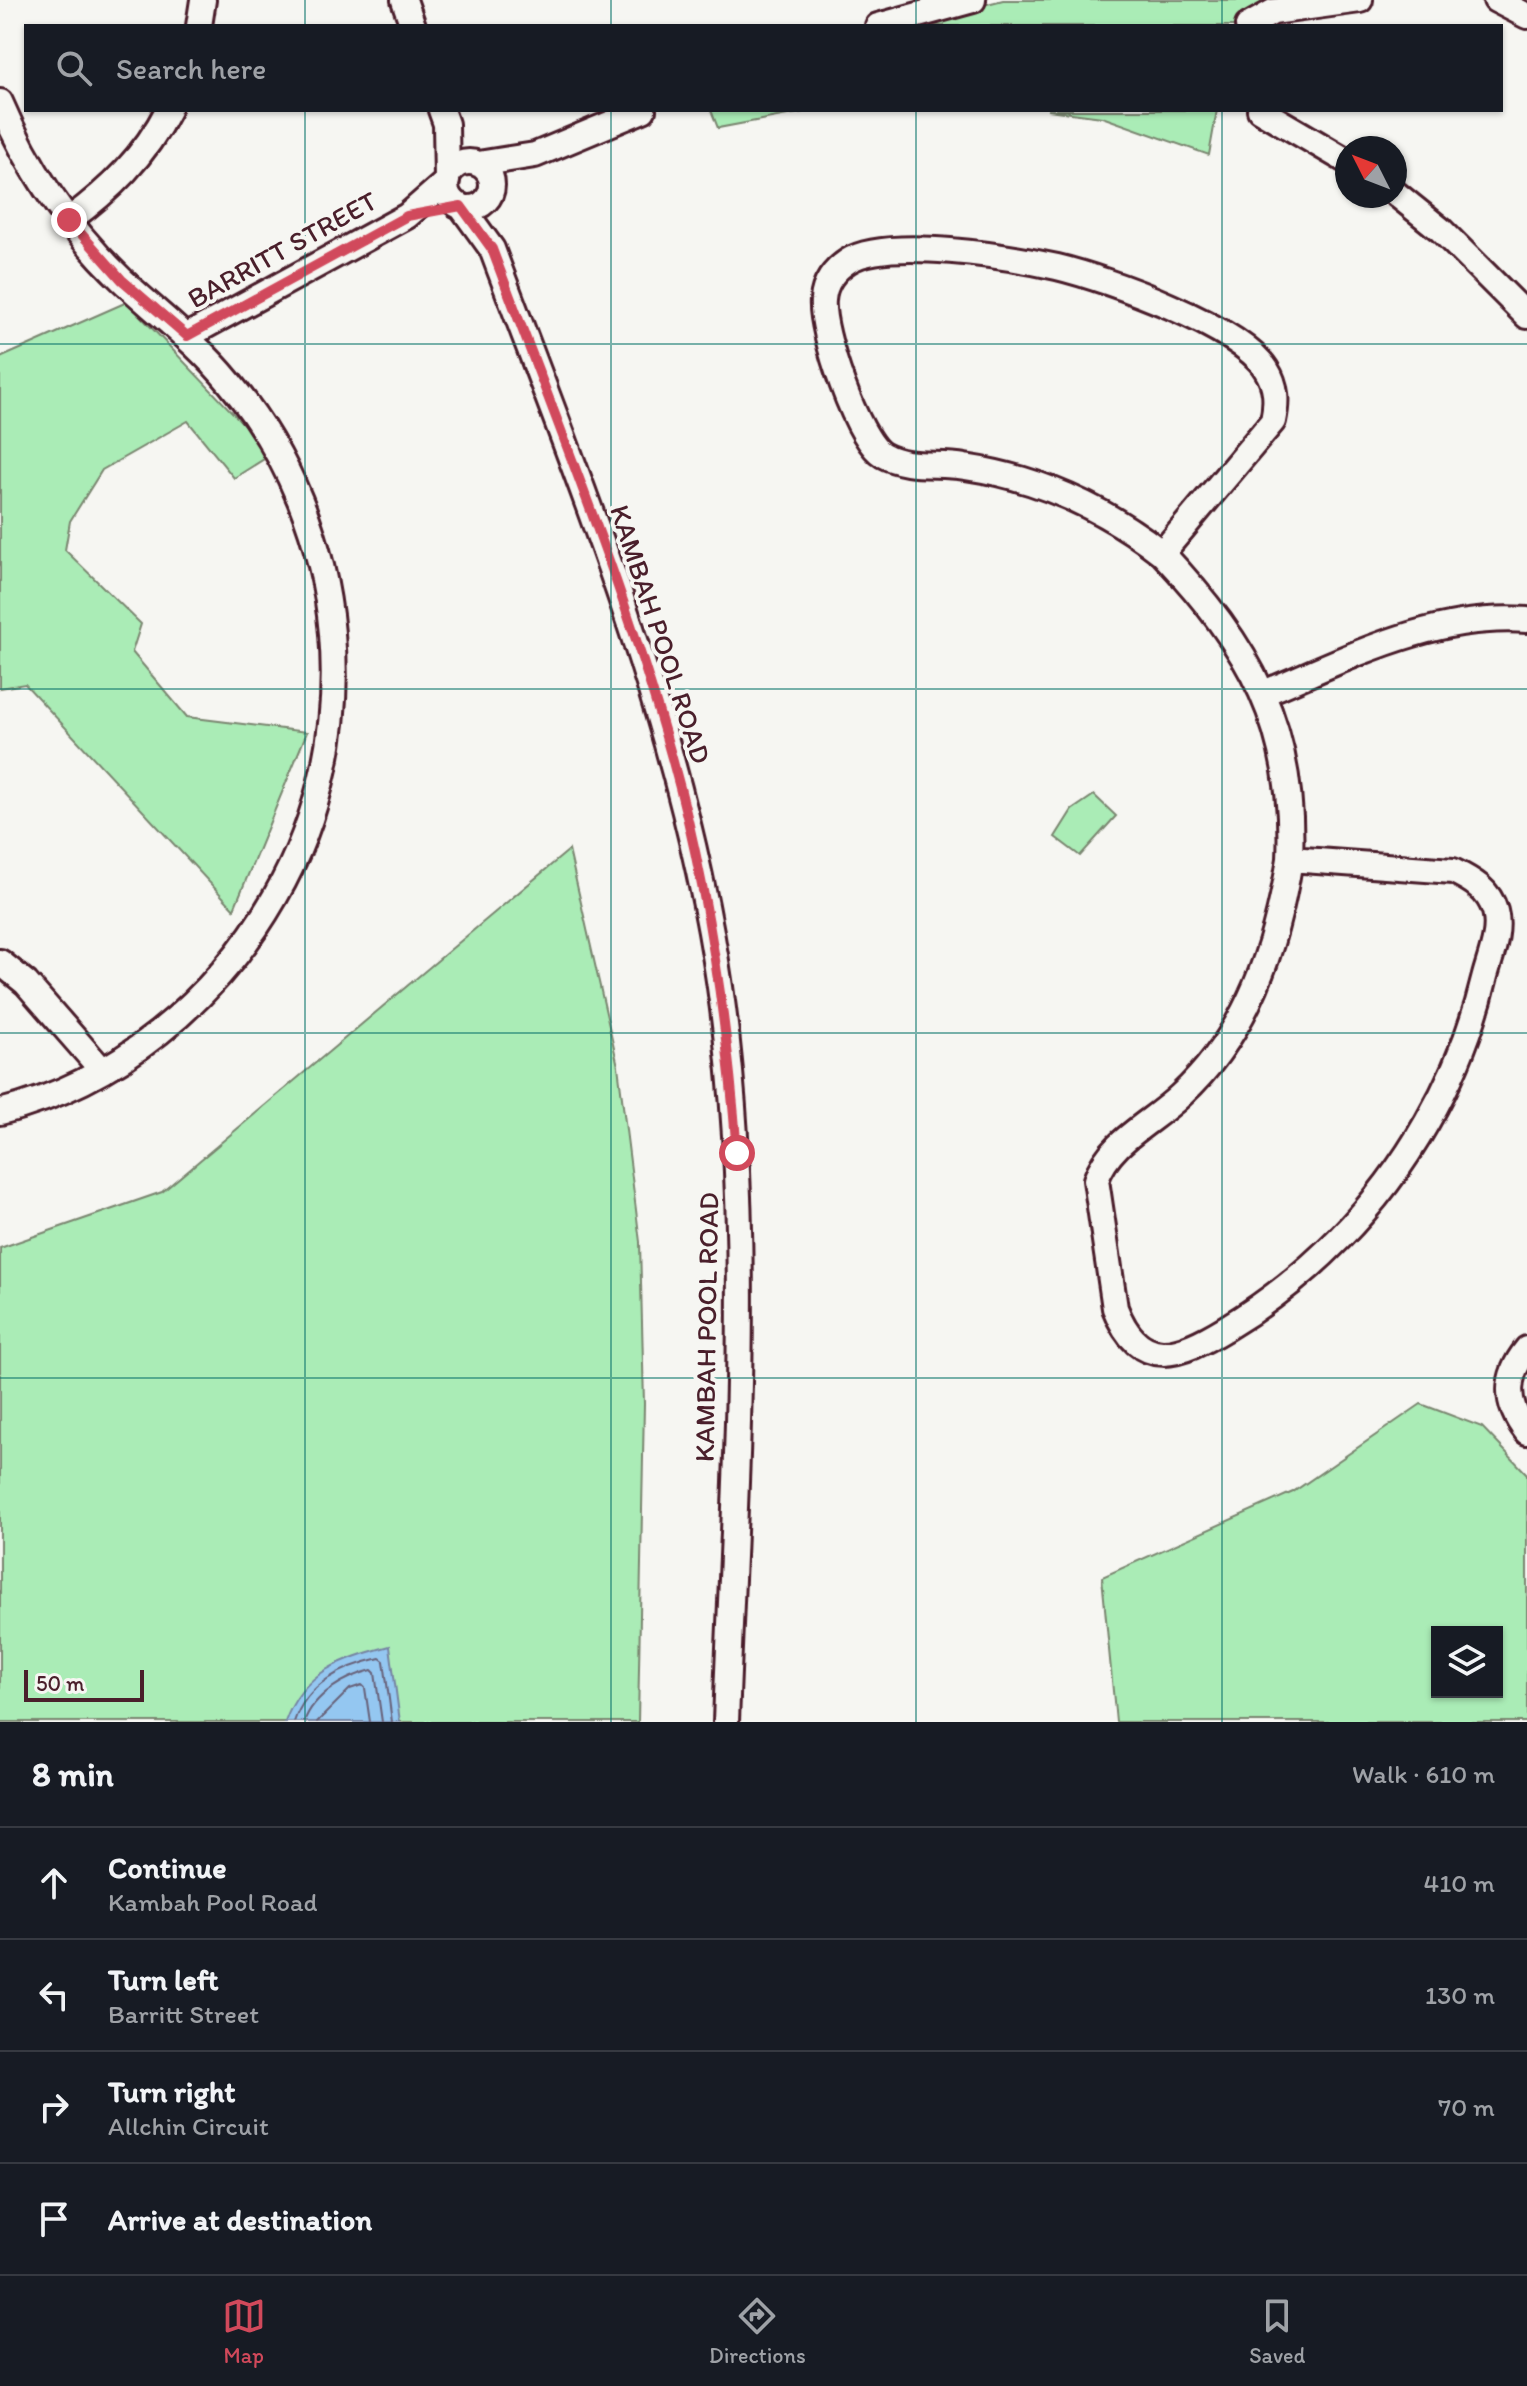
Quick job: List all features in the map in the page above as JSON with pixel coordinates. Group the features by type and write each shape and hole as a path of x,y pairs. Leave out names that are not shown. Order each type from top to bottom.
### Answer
{"street":[{"path":"199,24 203,0"},
{"path":"404,0 412,24"},
{"path":"885,24 973,0"},
{"path":"1252,24 1273,12 1360,0"},
{"path":"1496,0 1527,16"},
{"path":"0,102 5,128 69,220 122,280 187,336 254,415 286,467 306,512 329,602 334,660 332,724 312,815 291,869 260,922 213,983 155,1037 102,1070 55,1093 0,1112"},
{"path":"69,220 100,197 135,162 167,112"},
{"path":"447,180 457,165 535,155 638,112"},
{"path":"1263,112 1335,154"},
{"path":"444,117 448,194 460,206 478,206 535,155"},
{"path":"444,117 476,163 489,173 491,193"},
{"name":"BARRITT STREET","path":"187,336 407,216 447,180"},
{"name":"KAMBAH POOL ROAD","path":"491,193 492,249"},
{"path":"1407,203 1441,230 1527,316"},
{"name":"BARRITT STREET","path":"407,216 460,206"},
{"name":"KAMBAH POOL ROAD","path":"460,206 492,249 605,552 661,719 700,874 720,986 733,1098 740,1265 726,1722"},
{"path":"1162,553 1273,421 1277,404 1274,386 1266,368 1252,353 1197,320 1139,293 1079,273 1019,259 929,250 871,253 852,259 836,270 823,296 824,327 862,428 880,453 900,463 961,466 1031,480 1099,510 1162,553 1207,601 1233,636 1264,693 1283,755 1289,797 1290,859 1282,913 1266,964 1231,1035 1182,1095 1113,1149 1101,1163 1096,1180 1115,1308 1129,1332 1152,1350 1168,1354 1189,1350 1252,1312 1304,1272 1351,1227 1392,1177 1427,1122 1456,1063 1479,1001 1497,928 1490,900 1474,881 1453,871 1290,859"},
{"path":"1264,693 1414,631 1452,622 1527,620"},
{"path":"0,962 26,983 102,1070"},
{"path":"1527,1349 1513,1369 1509,1386 1514,1413 1527,1432"}],"green space":[{"path":"1003,0 1264,0 1245,24 908,24"},
{"path":"712,112 803,112 718,128"},
{"path":"1063,112 1217,112 1209,155 1102,117"},
{"path":"127,302 272,454 234,478 188,421 102,470 70,521 65,550 141,624 132,652 187,717 307,732 234,909 25,684 0,688 0,358"},
{"path":"1094,795 1116,816 1080,856 1055,837 1072,810"},
{"path":"569,850 618,1066 640,1242 644,1404 638,1722 0,1722 0,1248 162,1192"},
{"path":"1421,1404 1482,1427 1527,1474 1527,1722 1116,1722 1102,1577 1293,1492"}],"water":[{"path":"390,1646 400,1722 285,1722 302,1690 313,1679 340,1662"}],"route":[{"path":"69,220 122,280 187,336 407,216 461,206 492,249 605,552 673,762 700,874 720,986 737,1153"}]}
